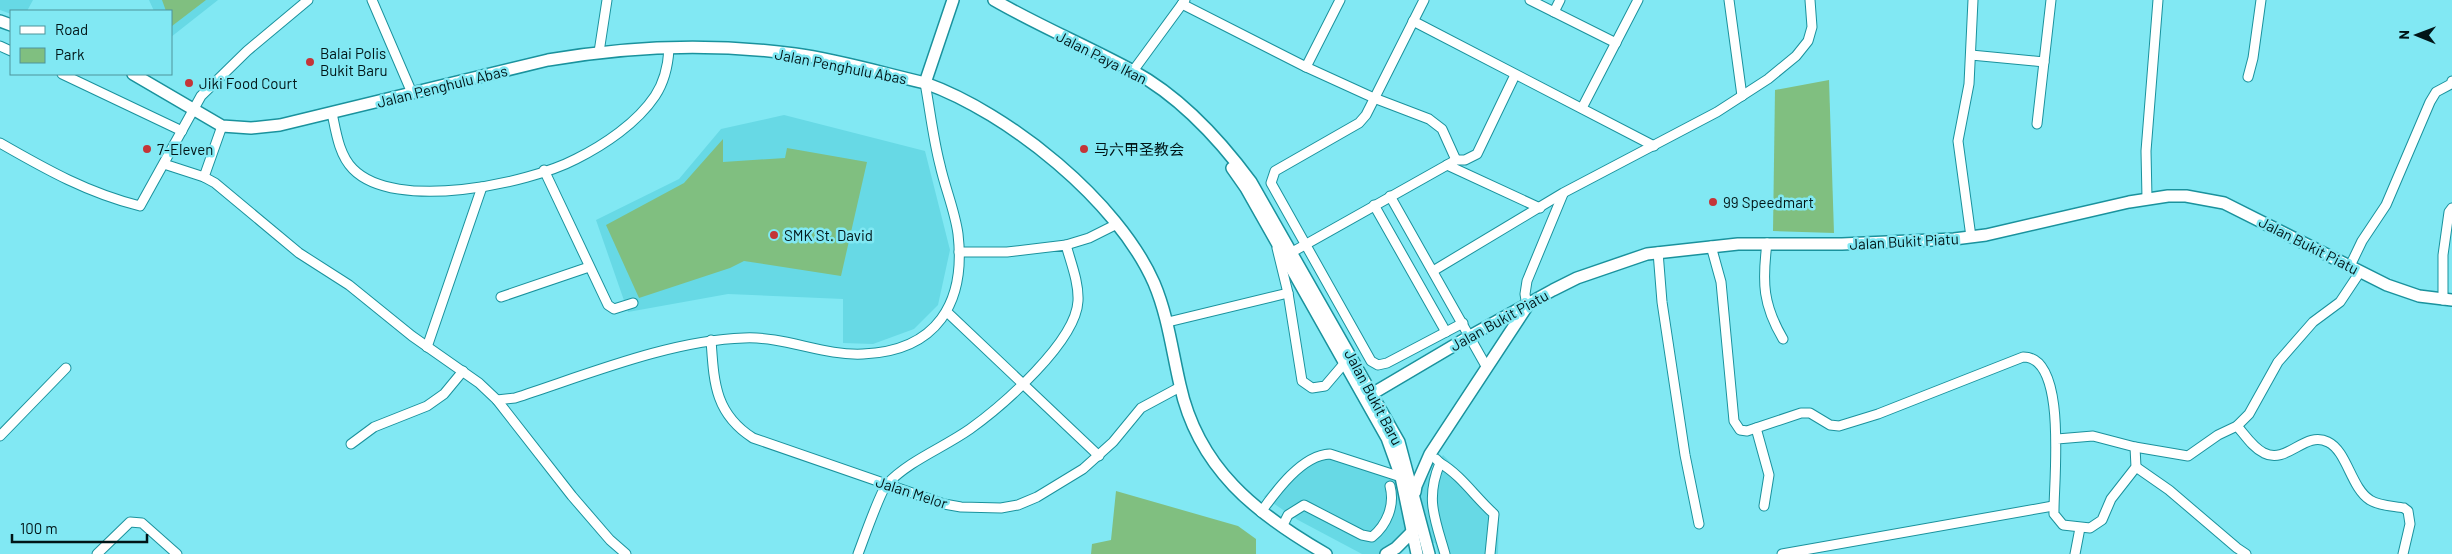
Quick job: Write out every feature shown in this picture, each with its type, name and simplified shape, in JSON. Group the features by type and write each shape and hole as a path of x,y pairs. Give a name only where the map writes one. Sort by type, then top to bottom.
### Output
{"main road":[{"path":"925,83 952,0"},
{"name":"Jalan Paya Ikan","path":"994,0 1133,71 1162,90 1235,159 1251,182 1288,254"},
{"name":"Jalan Penghulu Abas","path":"135,75 222,126 265,128 548,60 599,52 726,48 796,54 925,83 977,106 1022,136 1093,195 1128,238 1153,282 1168,322 1180,387 1195,431 1213,463 1235,489 1261,512 1326,554"},
{"name":"Jalan Paya Ikan","path":"1202,126 1246,188 1276,242 1288,254"},
{"name":"Jalan Bukit Piatu","path":"1369,395 1470,336 1577,278 1658,252 1711,246 1842,244 1971,237 2033,226 2147,198 2186,196 2224,203 2404,292 2448,300"},
{"name":"Jalan Bukit Baru","path":"1288,254 1369,395 1400,442 1429,554"},
{"path":"1415,497 1416,486 1430,454 1527,306"},
{"name":"Jalan Bukit Baru","path":"1369,395 1401,477 1417,554"},
{"path":"1386,554 1396,548 1412,532"}],"street":[{"path":"0,143 49,171 107,198 140,206 201,96 247,51 308,0"},
{"path":"372,0 412,93"},
{"path":"599,52 606,0"},
{"path":"1306,67 1339,0"},
{"path":"1424,0 1374,98 1359,123 1275,171 1273,186 1371,361 1378,365 1387,363 1462,323"},
{"path":"1530,0 1616,43"},
{"path":"1554,12 1560,0"},
{"path":"1582,108 1638,0"},
{"path":"1729,0 1742,96"},
{"path":"1433,271 1563,193 1654,146 1742,96 1780,70 1804,47 1811,35 1810,0"},
{"path":"1971,237 1958,140 1971,55 1973,0"},
{"path":"2037,124 2051,0"},
{"path":"2147,198 2146,152 2158,0"},
{"path":"2248,77 2253,58 2261,0"},
{"path":"1133,71 1184,2 1306,67 1374,98 1437,123 1456,160"},
{"path":"1413,21 1654,146"},
{"path":"332,113 344,154 353,169 379,185 406,190 451,191 482,187 575,160 599,146 639,115 655,97 663,82 669,49"},
{"path":"1971,55 2044,62"},
{"path":"64,75 182,131"},
{"path":"1288,254 1456,160 1465,160 1478,154 1515,75"},
{"path":"2057,439 2103,437 2134,448 2188,456 2218,435 2236,426 2249,414 2278,362 2295,341 2313,322 2340,302 2355,269 2358,246 2386,205 2430,102 2436,92 2451,84 2452,81"},
{"path":"497,400 515,398 681,346 711,340 769,338 828,352 878,353 894,350 920,338 934,327 947,312 955,296 959,252 958,232 940,165 925,83"},
{"path":"204,177 222,126"},
{"path":"164,164 204,177 215,183 299,253 349,285 427,347 479,382 497,400 572,496 610,540 626,554"},
{"path":"1447,165 1540,208"},
{"path":"544,170 608,305 614,309 632,303"},
{"path":"427,347 482,187"},
{"path":"1527,306 1524,294 1527,281 1563,193"},
{"path":"1390,196 1486,366"},
{"path":"1374,205 1446,332"},
{"path":"2448,300 2443,255 2449,212 2452,208"},
{"path":"959,252 1007,252 1066,245 1117,224"},
{"path":"1276,242 1288,293 1300,374 1306,386 1312,388 1325,386 1349,359"},
{"path":"1767,244 1764,290 1767,308 1783,339"},
{"path":"858,554 886,485 915,462 969,430 995,410 1052,353 1068,333 1076,315 1078,300 1066,245"},
{"path":"1711,246 1722,282 1735,425 1742,431 1801,413 1810,413 1830,425 1839,426 1878,414 2023,357 2029,357 2036,360 2046,376 2054,407 2057,439 2053,506 2054,514 2063,525 2080,528 2095,527 2102,520 2111,500 2136,467 2134,448"},
{"path":"1658,252 1664,318 1685,454 1699,524"},
{"path":"501,297 589,267"},
{"path":"1168,322 1288,293"},
{"path":"947,312 1099,456"},
{"name":"Jalan Melor","path":"711,340 714,378 719,399 729,419 740,430 752,438 886,485 944,504 961,507 1001,508 1018,505 1037,497 1083,469 1099,456 1141,408 1180,387"},
{"path":"0,436 66,368"},
{"path":"351,444 374,426 427,406 444,394 463,371"},
{"path":"2236,426 2256,447 2270,455 2285,454 2308,441 2324,440 2330,442 2341,456 2357,485 2370,500 2404,508 2408,511 2410,524 2402,554"},
{"path":"1756,428 1769,475 1764,506"},
{"path":"1261,512 1290,476 1322,454 1330,454 1401,477"},
{"path":"1430,454 1453,471 1473,496 1494,514 1490,554"},
{"path":"1440,463 1431,486 1431,499 1445,554"},
{"path":"2136,467 2169,490 2236,548 2246,554"},
{"path":"1282,527 1288,515 1304,505 1362,535 1372,537 1381,530 1392,504 1390,486"},
{"path":"1782,554 2053,506"},
{"path":"97,554 130,522 142,523 176,554"},
{"path":"2075,554 2080,528"}],"shaded area":[{"path":"0,0 33,0 28,10 10,10 10,14 0,10"},
{"path":"149,0 218,0 172,36 172,10 154,10"},
{"name":"SMK St. David","path":"784,115 925,151 950,250 938,305 914,329 873,344 843,343 843,299 728,294 628,312 596,220 679,179 721,129"},
{"path":"1327,448 1426,480 1443,455 1499,512 1498,554 1438,554 1435,543 1405,541 1388,554 1362,554 1298,520 1264,497 1285,473"}],"green space":[{"path":"162,0 206,0 172,26 172,10 166,10"},
{"path":"1829,80 1834,233 1773,231 1775,90"},
{"path":"723,139 723,162 785,158 787,148 867,162 841,276 744,261 730,268 639,298 606,225 684,183"},
{"path":"1116,491 1238,526 1256,539 1256,554 1091,554 1092,544 1111,540"}],"place":[{"name":"Balai Polis Bukit Baru","path":"310,62"},
{"name":"Jiki Food Court","path":"189,83"},
{"name":"7-Eleven","path":"147,149"},
{"name":"马六甲圣教会","path":"1084,149"},
{"name":"99 Speedmart","path":"1713,202"},
{"name":"SMK St. David","path":"774,235"}]}
